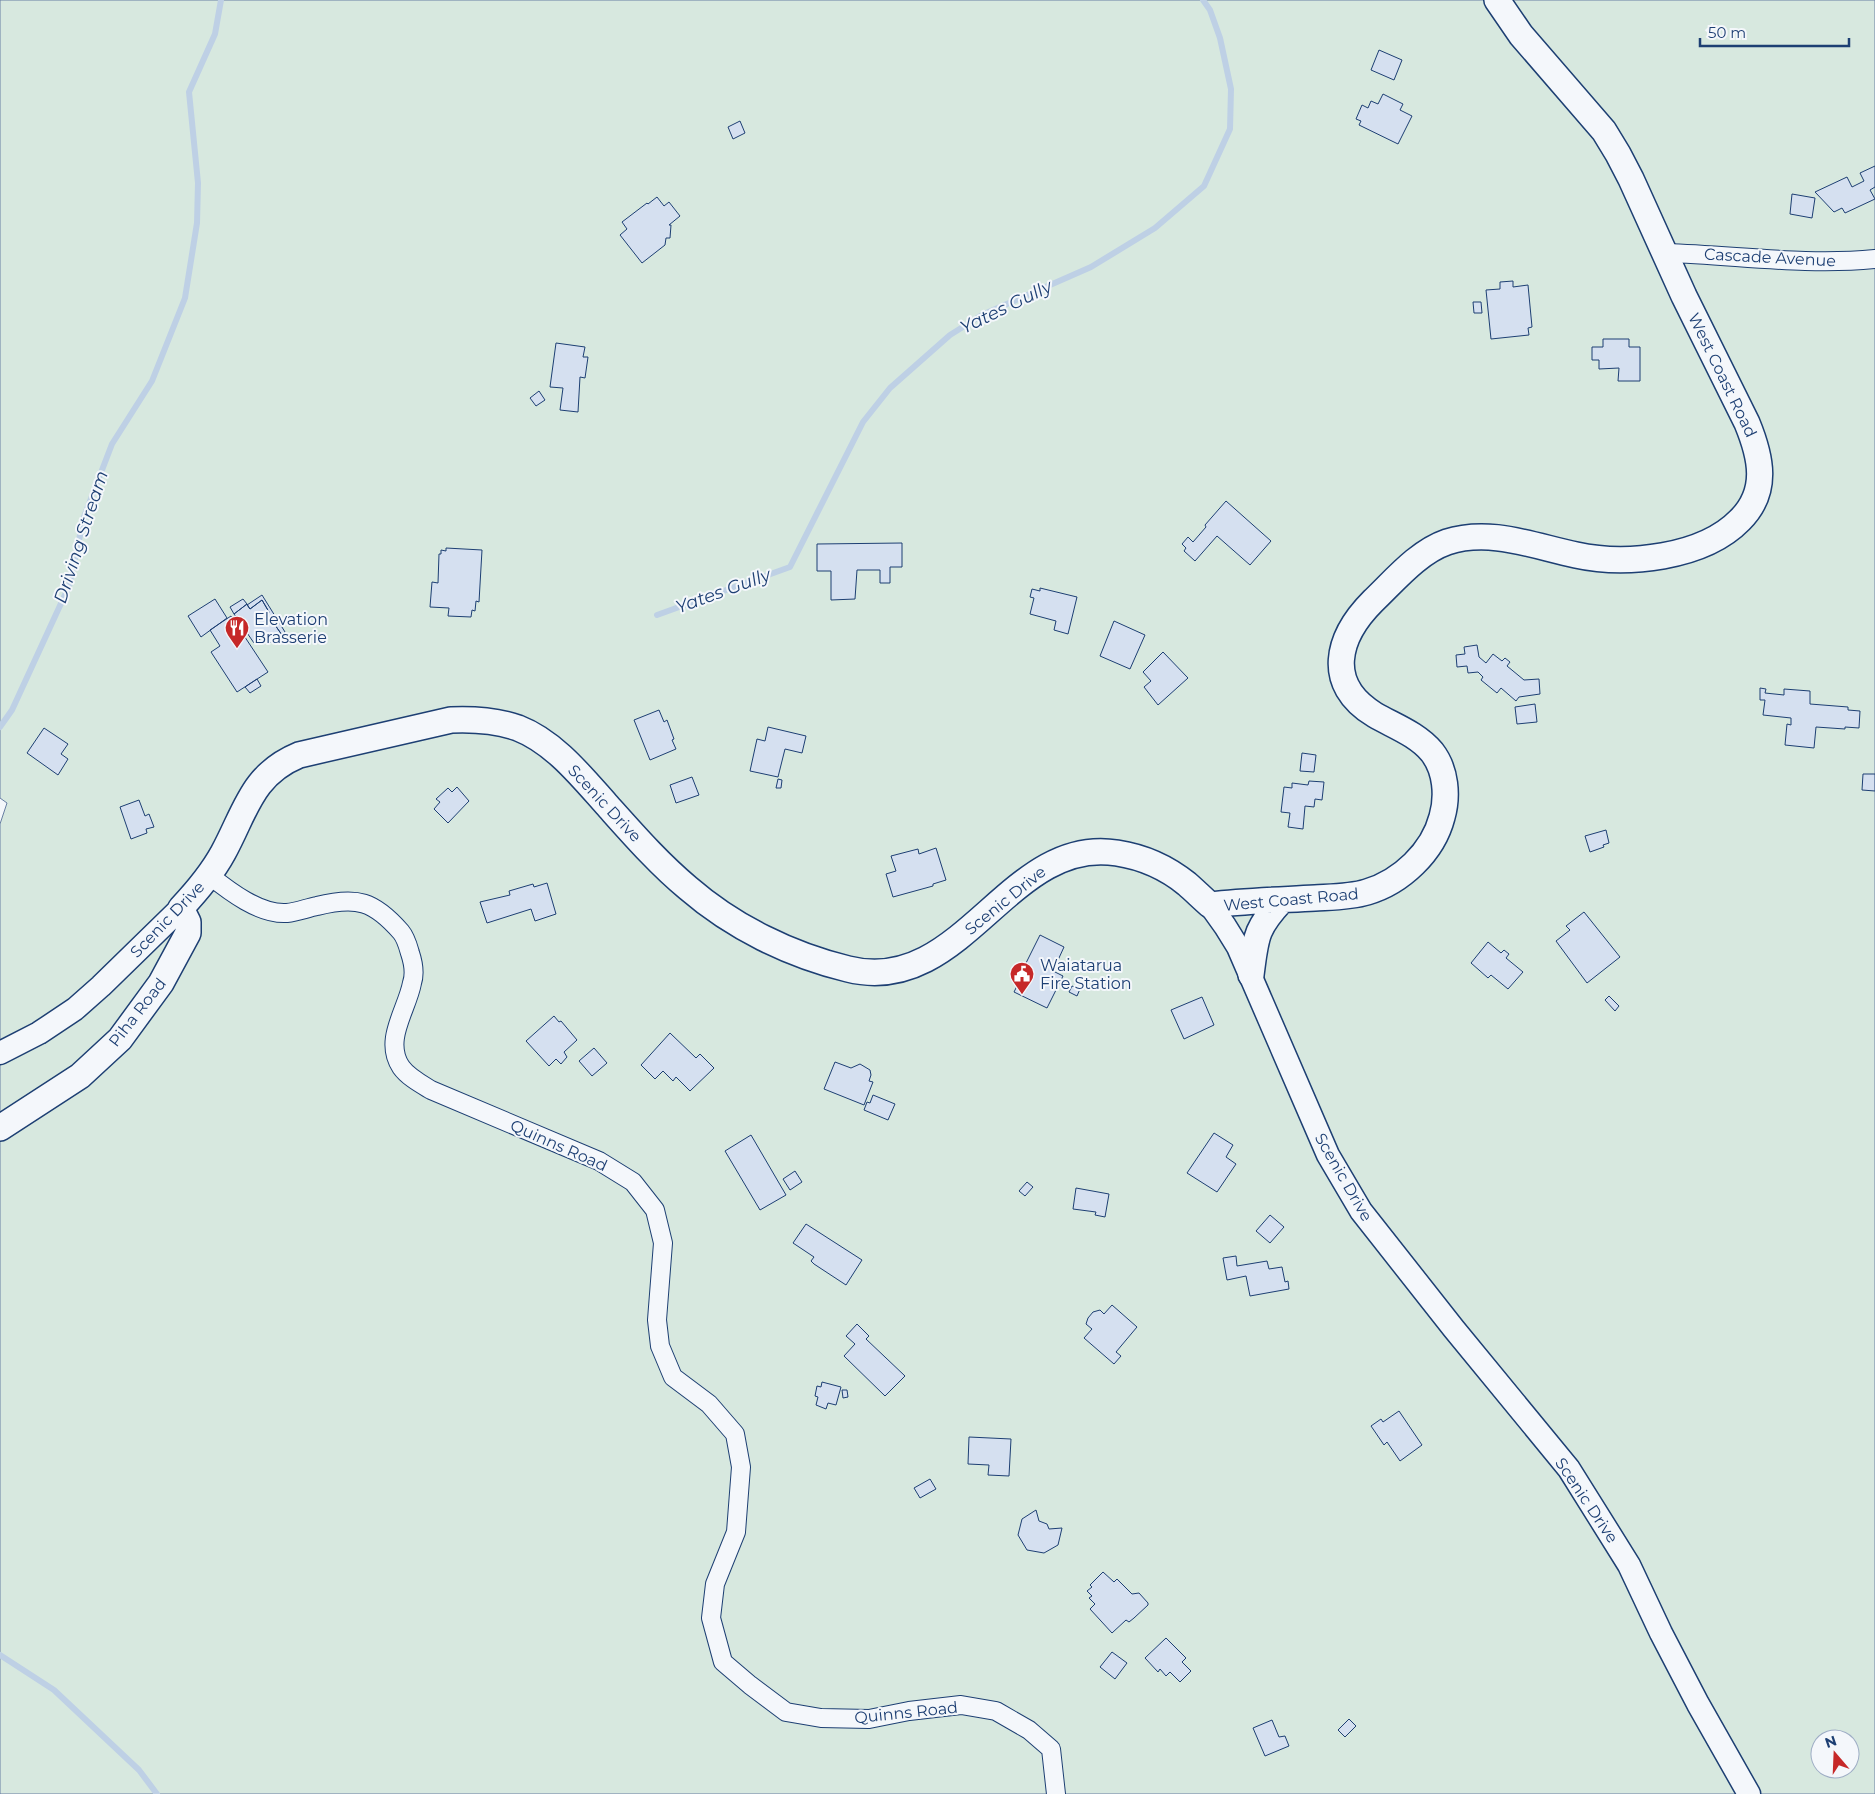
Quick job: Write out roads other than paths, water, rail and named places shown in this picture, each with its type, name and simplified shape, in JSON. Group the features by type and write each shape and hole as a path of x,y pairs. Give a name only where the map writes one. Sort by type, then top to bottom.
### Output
{"main road":[{"name":"West Coast Road","path":"1210,906 1341,896 1367,892 1400,875 1416,862 1438,834 1443,814 1444,780 1433,754 1411,735 1374,714 1359,703 1350,693 1340,663 1347,637 1369,605 1428,551 1445,543 1478,536 1513,540 1579,556 1640,558 1662,556 1680,553 1715,539 1732,528 1754,504 1760,474 1756,444 1729,385 1684,296 1631,179 1604,131 1521,35 1497,0"},
{"name":"Scenic Drive","path":"181,908 210,875 251,796 272,770 285,760 426,725 451,720 476,719 496,722 519,729 539,739 581,776 647,848 687,888 714,909 772,942 830,965 854,971 875,972 892,971 912,965 948,947 1013,891 1051,863 1069,856 1088,852 1107,851 1149,860 1186,884 1210,906"},
{"path":"1251,975 1256,940 1260,927 1266,917 1282,900"},
{"name":"Piha Road","path":"0,1128 80,1076 120,1039 161,983 188,933 187,917 181,908"}],"street":[{"name":"Cascade Avenue","path":"1666,253 1713,254 1805,262 1875,259"},
{"name":"Quinns Road","path":"210,875 229,891 271,911 286,913 347,901 367,904 376,909 402,934 408,944 412,960 413,983 396,1031 396,1058 402,1068 413,1079 431,1090 599,1161 633,1182 655,1210 664,1243 657,1320 660,1346 674,1377 710,1404 735,1434 741,1467 736,1532 715,1584 711,1618 723,1662 786,1712 821,1718 869,1719 909,1711 961,1705 996,1711 1029,1730 1051,1749 1056,1794"},
{"name":"Scenic Drive","path":"1210,906 1238,947 1328,1154 1361,1211 1454,1329 1569,1469 1630,1565 1665,1640 1749,1794"},
{"name":"Scenic Drive","path":"0,1053 40,1033 75,1009 181,908"}],"waterway":[{"name":"Driving Stream","path":"0,727 12,710 69,586 84,517 112,444 152,381 185,298 197,223 198,183 189,92 215,34 221,0"},
{"name":"Yates Gully","path":"657,615 790,567 863,422 890,388 950,335 982,315 1091,267 1155,228 1204,186 1230,129 1231,89 1220,38 1210,10 1203,0"},
{"path":"0,1655 54,1690 139,1770 157,1794"}],"place":[{"name":"Elevation Brasserie","path":"237,649"},
{"name":"Waiatarua Fire Station","path":"1022,995"}]}
